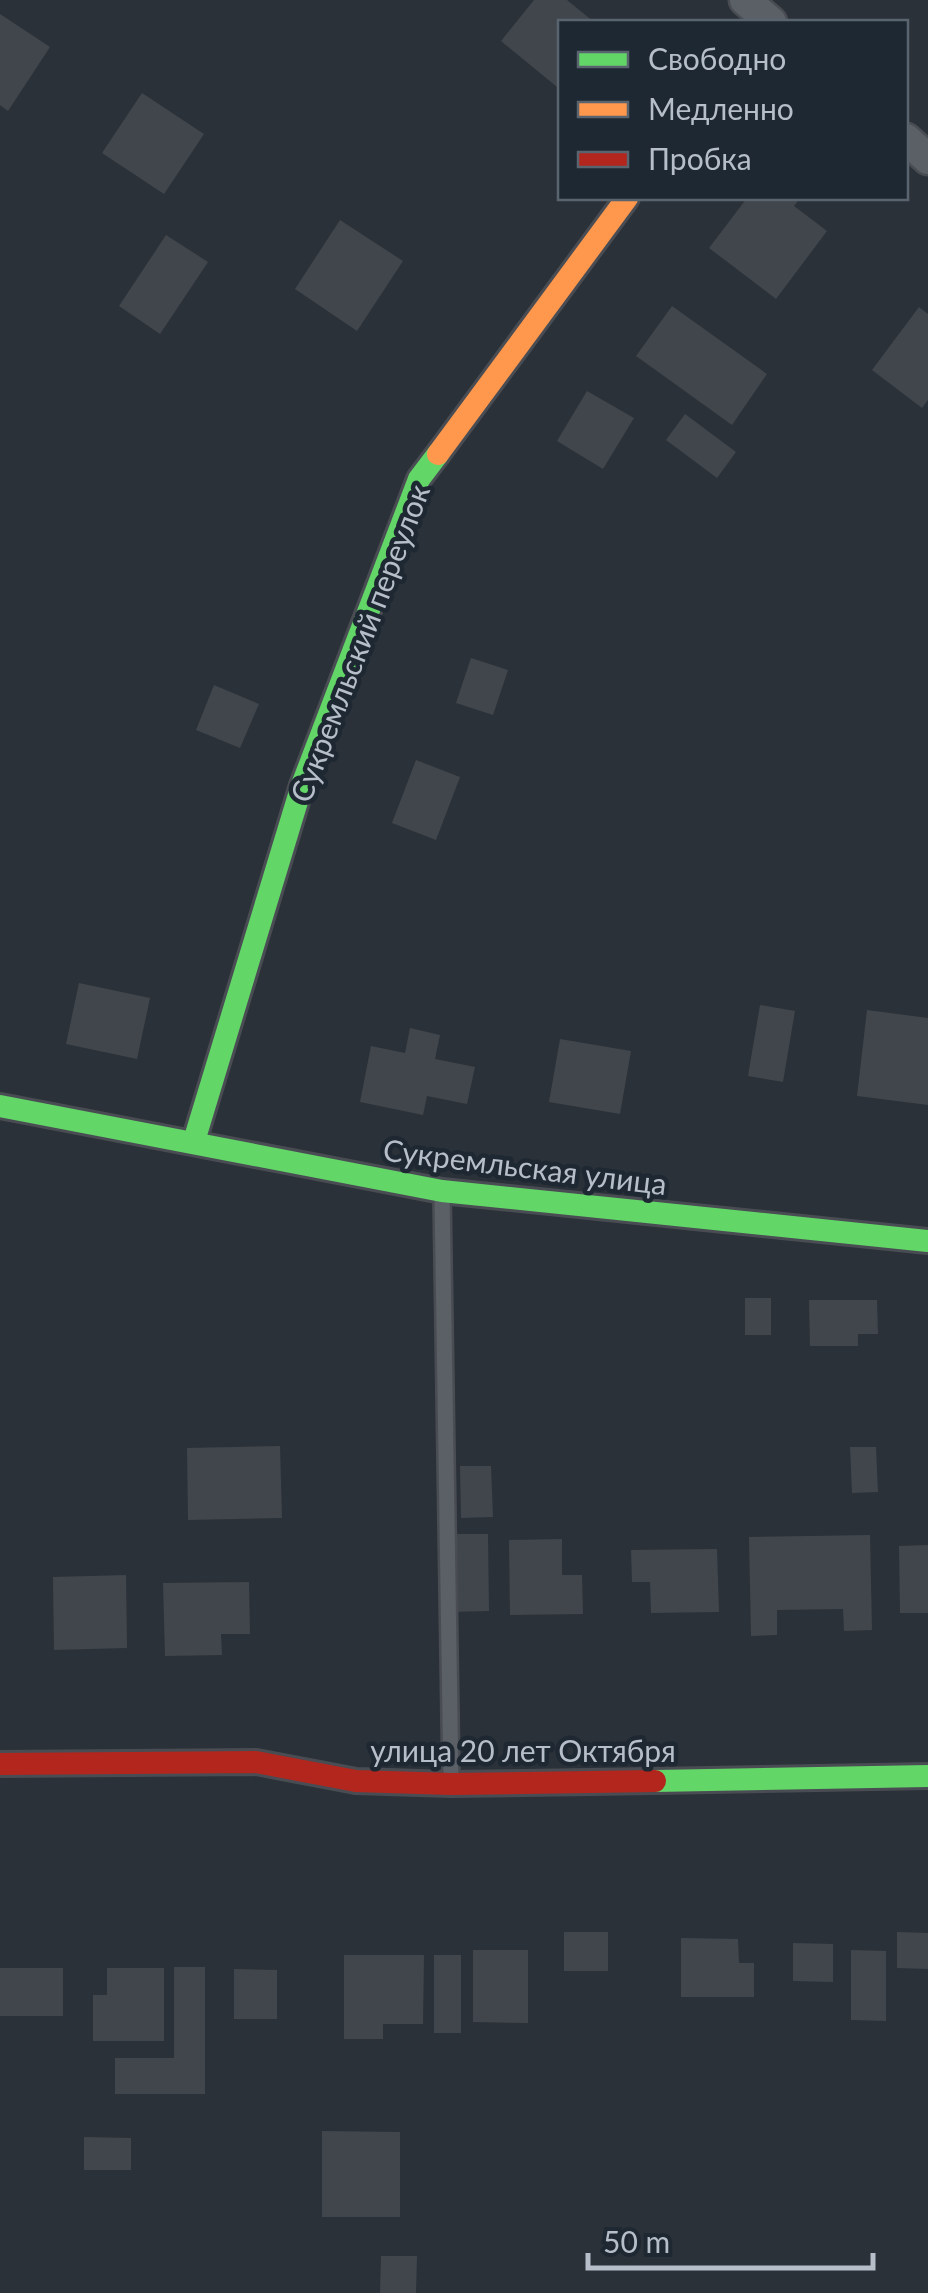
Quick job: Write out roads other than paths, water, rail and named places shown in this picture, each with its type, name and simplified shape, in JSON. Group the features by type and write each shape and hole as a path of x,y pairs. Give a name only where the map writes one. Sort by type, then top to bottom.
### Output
{"street":[{"path":"908,141 928,158"},
{"name":"Сукремльский переулок","path":"194,1141 302,784 419,479 626,200"},
{"name":"Сукремльская улица","path":"0,1106 442,1191 928,1242"},
{"name":"улица 20 лет Октября","path":"0,1764 256,1762 356,1781 450,1784 928,1776"}],"lane":[{"path":"442,1191 450,1784"}]}
